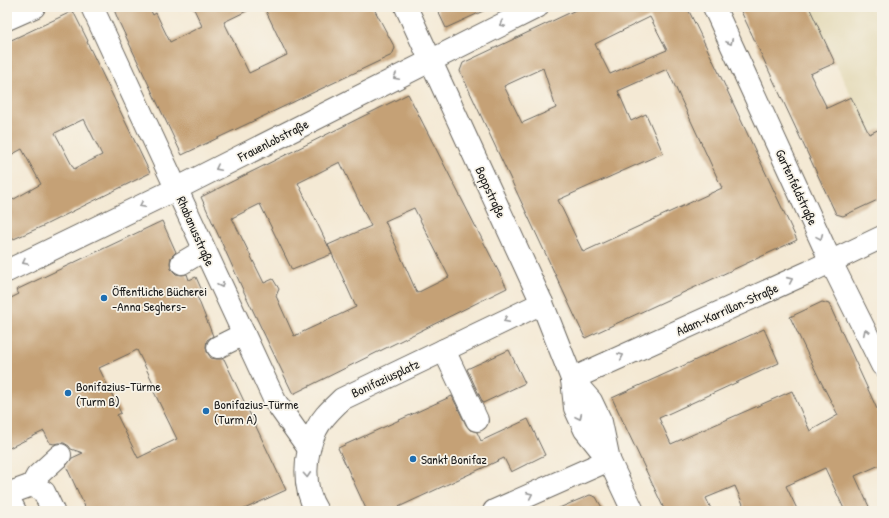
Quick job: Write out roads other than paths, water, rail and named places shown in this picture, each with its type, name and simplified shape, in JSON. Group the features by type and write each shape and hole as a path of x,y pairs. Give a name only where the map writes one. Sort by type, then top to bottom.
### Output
{"street":[{"path":"7,19 34,7"},
{"name":"Rhabanusstraße","path":"92,7 178,188 204,250 275,401 309,450"},
{"name":"Boppstraße","path":"406,7 542,303 572,379 591,401 601,422 609,460 633,511"},
{"name":"Frauenlobstraße","path":"7,271 178,188 537,7"},
{"name":"Gartenfeldstraße","path":"714,7 831,262 882,366"},
{"name":"Adam-Karrillon-Straße","path":"572,379 831,262 882,237"},
{"path":"182,263 204,250"},
{"name":"Bonifaziusplatz","path":"312,509 306,467 309,450 316,429 328,413 342,399 542,303"},
{"path":"218,347 244,334"},
{"path":"444,350 477,420"},
{"path":"15,511 7,495 32,485 37,476 60,455"},
{"path":"494,511 609,460"},
{"path":"32,485 44,492 53,511"}],"place":[{"name":"Öffentliche Bücherei -Anna Seghers-","path":"104,298"},
{"name":"Bonifazius-Türme (Turm B)","path":"68,393"},
{"name":"Bonifazius-Türme (Turm A)","path":"206,411"},
{"name":"Sankt Bonifaz","path":"413,459"}]}
